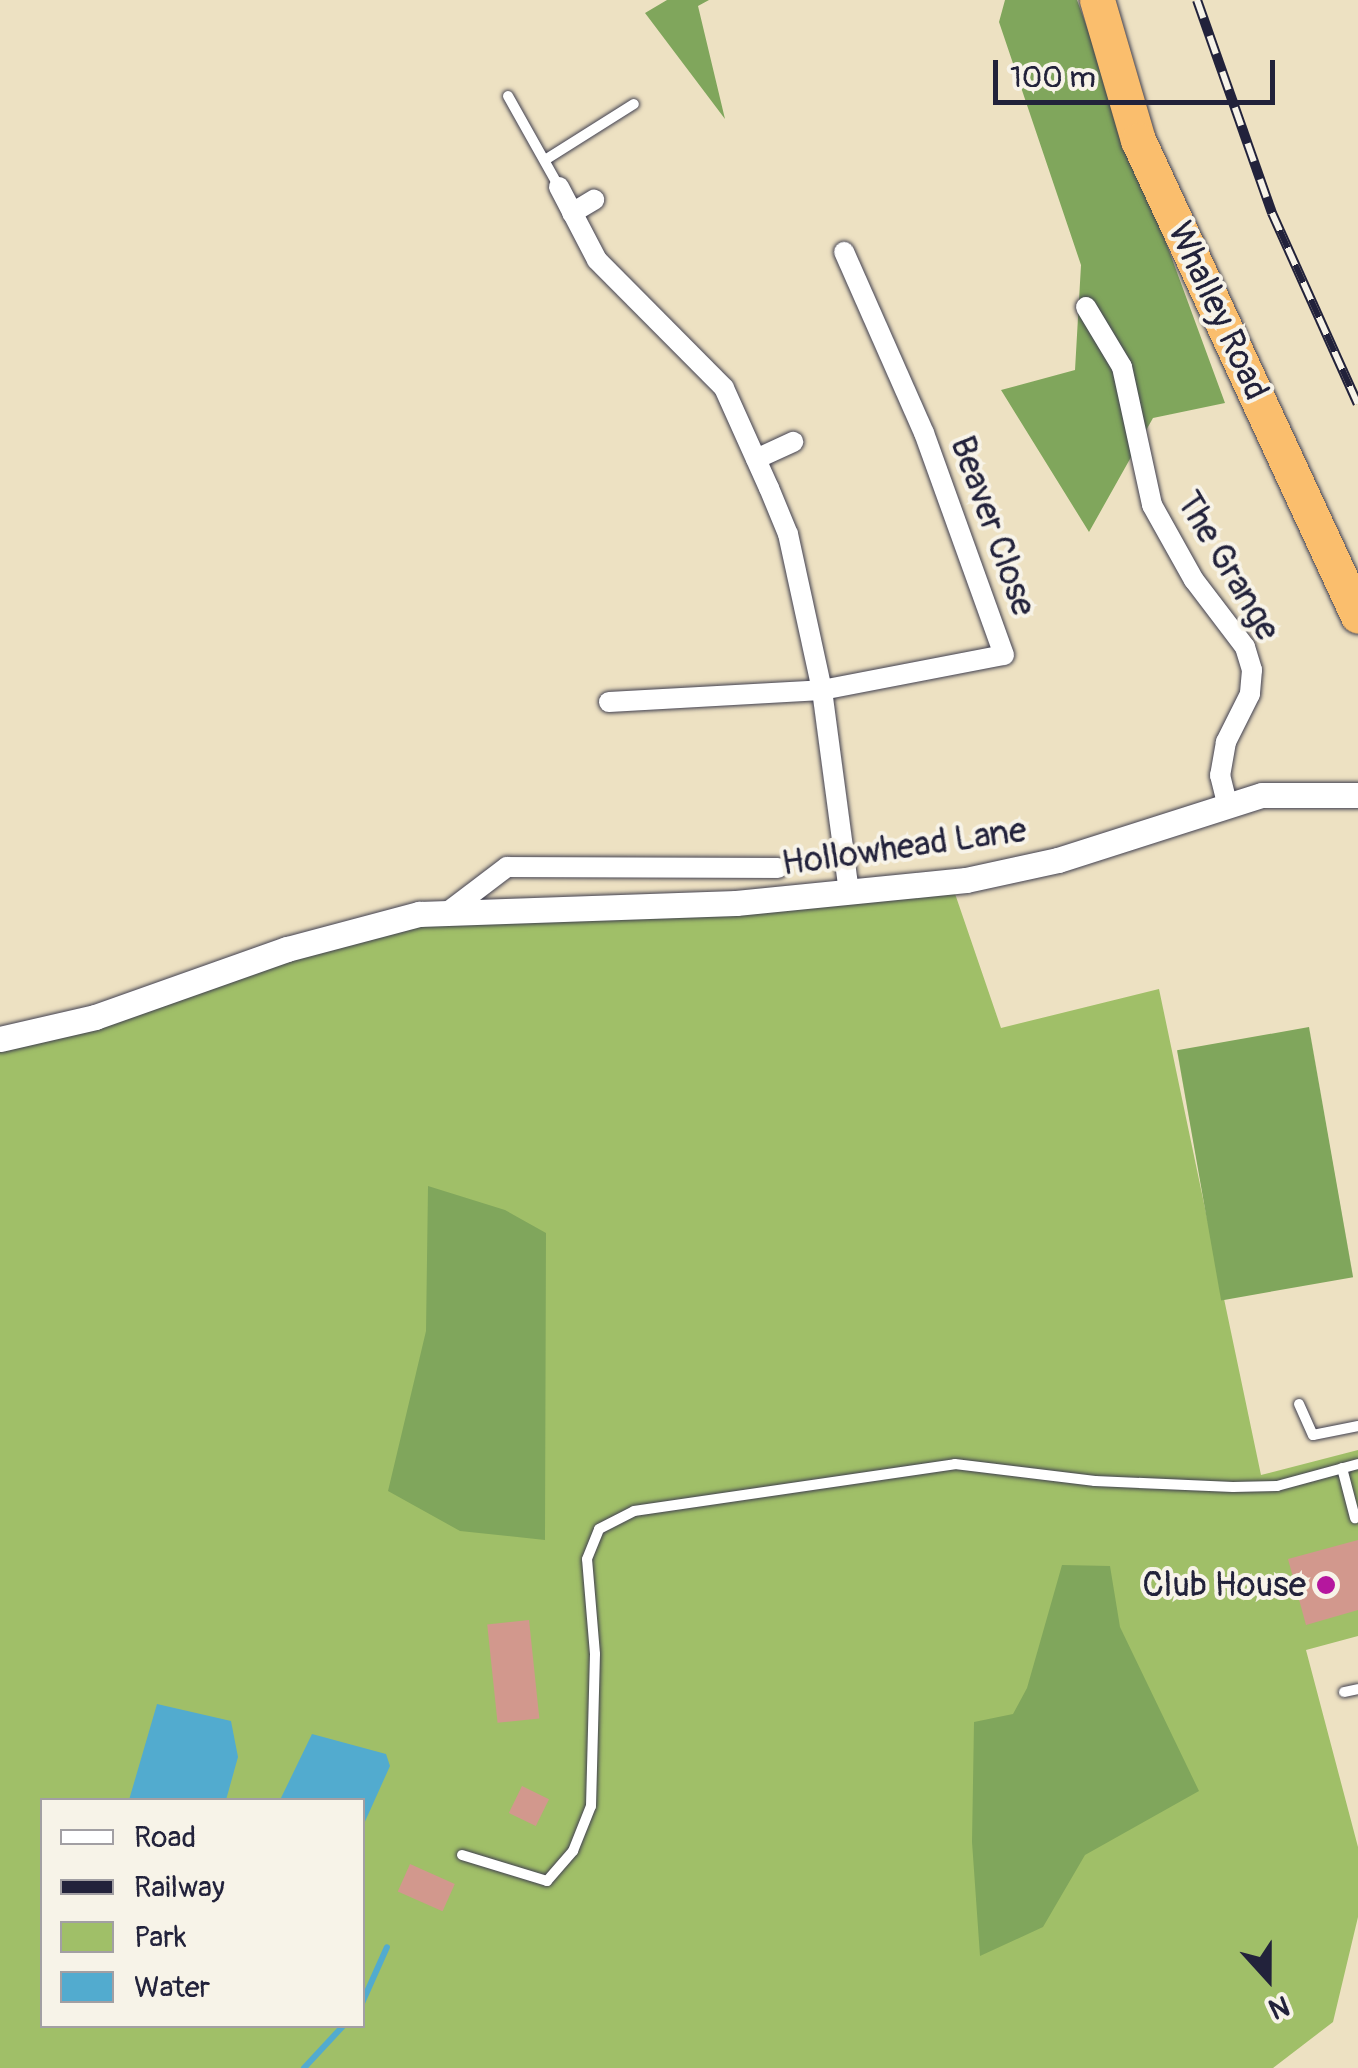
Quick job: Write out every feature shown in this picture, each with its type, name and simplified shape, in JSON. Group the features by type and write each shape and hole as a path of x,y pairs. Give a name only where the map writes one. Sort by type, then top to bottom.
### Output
{"highway":[{"name":"Whalley Road","path":"1097,0 1138,140 1358,616"}],"street":[{"path":"559,187 597,260 724,388 788,534 822,690 849,892"},
{"path":"572,213 594,200"},
{"name":"Beaver Close","path":"822,690 1004,654 924,433 844,252"},
{"name":"The Grange","path":"1086,307 1122,367 1152,505 1248,659 1250,694 1226,742 1220,774 1227,804"},
{"path":"756,459 793,442"},
{"path":"609,702 822,690"},
{"name":"Hollowhead Lane","path":"0,1039 95,1017 336,934 449,911 736,903 966,880 1058,860 1227,804 1277,794 1358,795"},
{"name":"Hollowhead Lane","path":"449,911 507,868 778,868"}],"lane":[{"path":"508,96 559,187"},
{"path":"544,160 634,104"},
{"path":"1299,1404 1313,1435 1358,1426"},
{"path":"462,1856 548,1880 573,1851 592,1806 595,1654 587,1559 599,1529 634,1511 955,1464 1096,1481 1233,1488 1277,1486 1358,1464"},
{"path":"1342,1468 1355,1518"},
{"path":"1344,1692 1358,1689"}],"green space":[{"path":"667,0 709,0 698,6 725,119 645,13"},
{"path":"1005,0 1077,0 1225,403 1153,418 1089,532 1001,390 1075,370 1081,265 999,22"},
{"path":"951,882 1001,1028 1159,989 1261,1475 1358,1450 1358,1636 1306,1650 1358,1847 1358,1917 1333,2022 1273,2068 0,2068 0,1039 368,925"},
{"path":"1309,1027 1353,1277 1221,1300 1177,1050"},
{"path":"428,1186 505,1210 546,1233 545,1540 460,1531 388,1491 426,1331"},
{"path":"1062,1565 1110,1566 1120,1627 1199,1791 1085,1855 1043,1927 980,1956 972,1842 974,1722 1013,1714 1027,1688"}],"water":[{"path":"157,1704 231,1721 238,1757 227,1798 130,1798"},
{"path":"312,1734 386,1754 390,1766 365,1822 365,1798 281,1798"}],"building":[{"name":"Club House","path":"1358,1540 1358,1610 1306,1625 1288,1559"},
{"path":"529,1620 539,1718 498,1723 487,1624"},
{"path":"522,1786 549,1799 536,1826 509,1813"},
{"path":"410,1864 455,1884 443,1911 398,1891"}],"waterway":[{"path":"365,1996 387,1947"},
{"path":"304,2068 341,2028"}],"railway":[{"path":"1197,0 1272,213 1358,404"}],"place":[{"name":"Club House","path":"1326,1585"}]}
